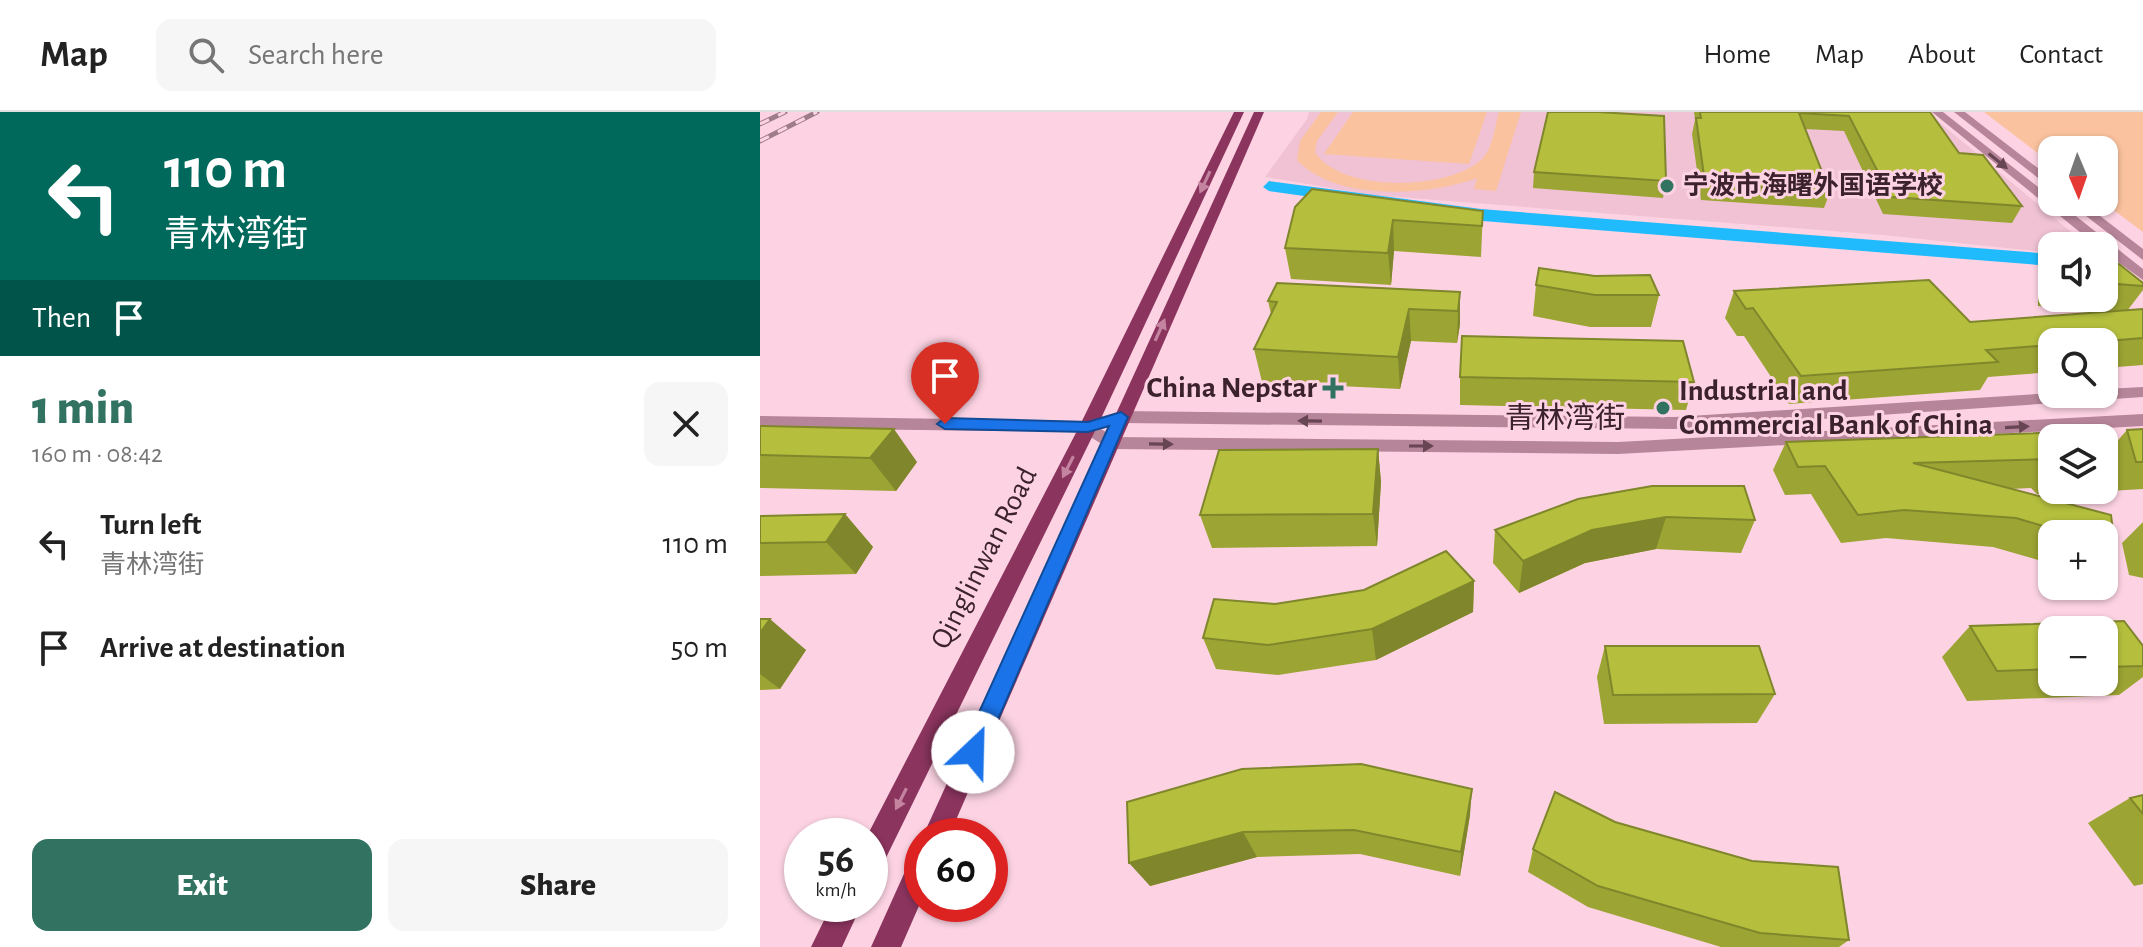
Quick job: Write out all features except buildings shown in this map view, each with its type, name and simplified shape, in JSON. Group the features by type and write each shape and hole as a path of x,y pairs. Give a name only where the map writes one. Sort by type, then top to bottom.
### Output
{"main road":[{"name":"Qinglinwan Road","path":"888,824 1088,427 1239,112"},
{"path":"943,818 1259,112"},
{"path":"886,947 904,906"},
{"path":"826,947 839,922"}],"street":[{"path":"1937,112 2143,276"},
{"path":"1959,112 2038,174"},
{"path":"2092,216 2139,253"},
{"name":"青林湾街","path":"760,422 1088,427 1121,417 1674,423 2143,392"},
{"name":"青林湾街","path":"1110,443 1618,448 2143,420"},
{"path":"1088,427 1110,443"}],"shaded area":[{"name":"宁波市海曙外国语学校","path":"1309,112 1927,112 2038,204 2038,216 2052,216 2071,232 2038,232 2038,252 1883,235 1372,195 1265,177"},
{"path":"1321,112 1338,112 1317,141 1315,152 1328,165 1347,175 1396,183 1421,182 1466,170 1486,154 1499,112 1521,112 1496,191 1474,189 1477,178 1434,189 1383,192 1335,183 1314,174 1297,160 1300,141"},
{"path":"1353,112 1487,112 1469,164 1324,154"},
{"path":"1984,112 2143,112 2143,232 2118,213 2118,136 2038,136 2038,153"}],"water":[{"path":"1269,181 1481,209 2038,253 2038,265 1483,221 1269,191 1263,187"}],"railway":[{"path":"760,124 785,112"},
{"path":"760,141 817,112"}],"place":[{"name":"宁波市海曙外国语学校","path":"1667,186"},
{"name":"China Nepstar","path":"1333,388"},
{"name":"Industrial and Commercial Bank of China","path":"1663,408"}],"route":[{"path":"945,424 1088,427 1121,417 973,752"}]}
